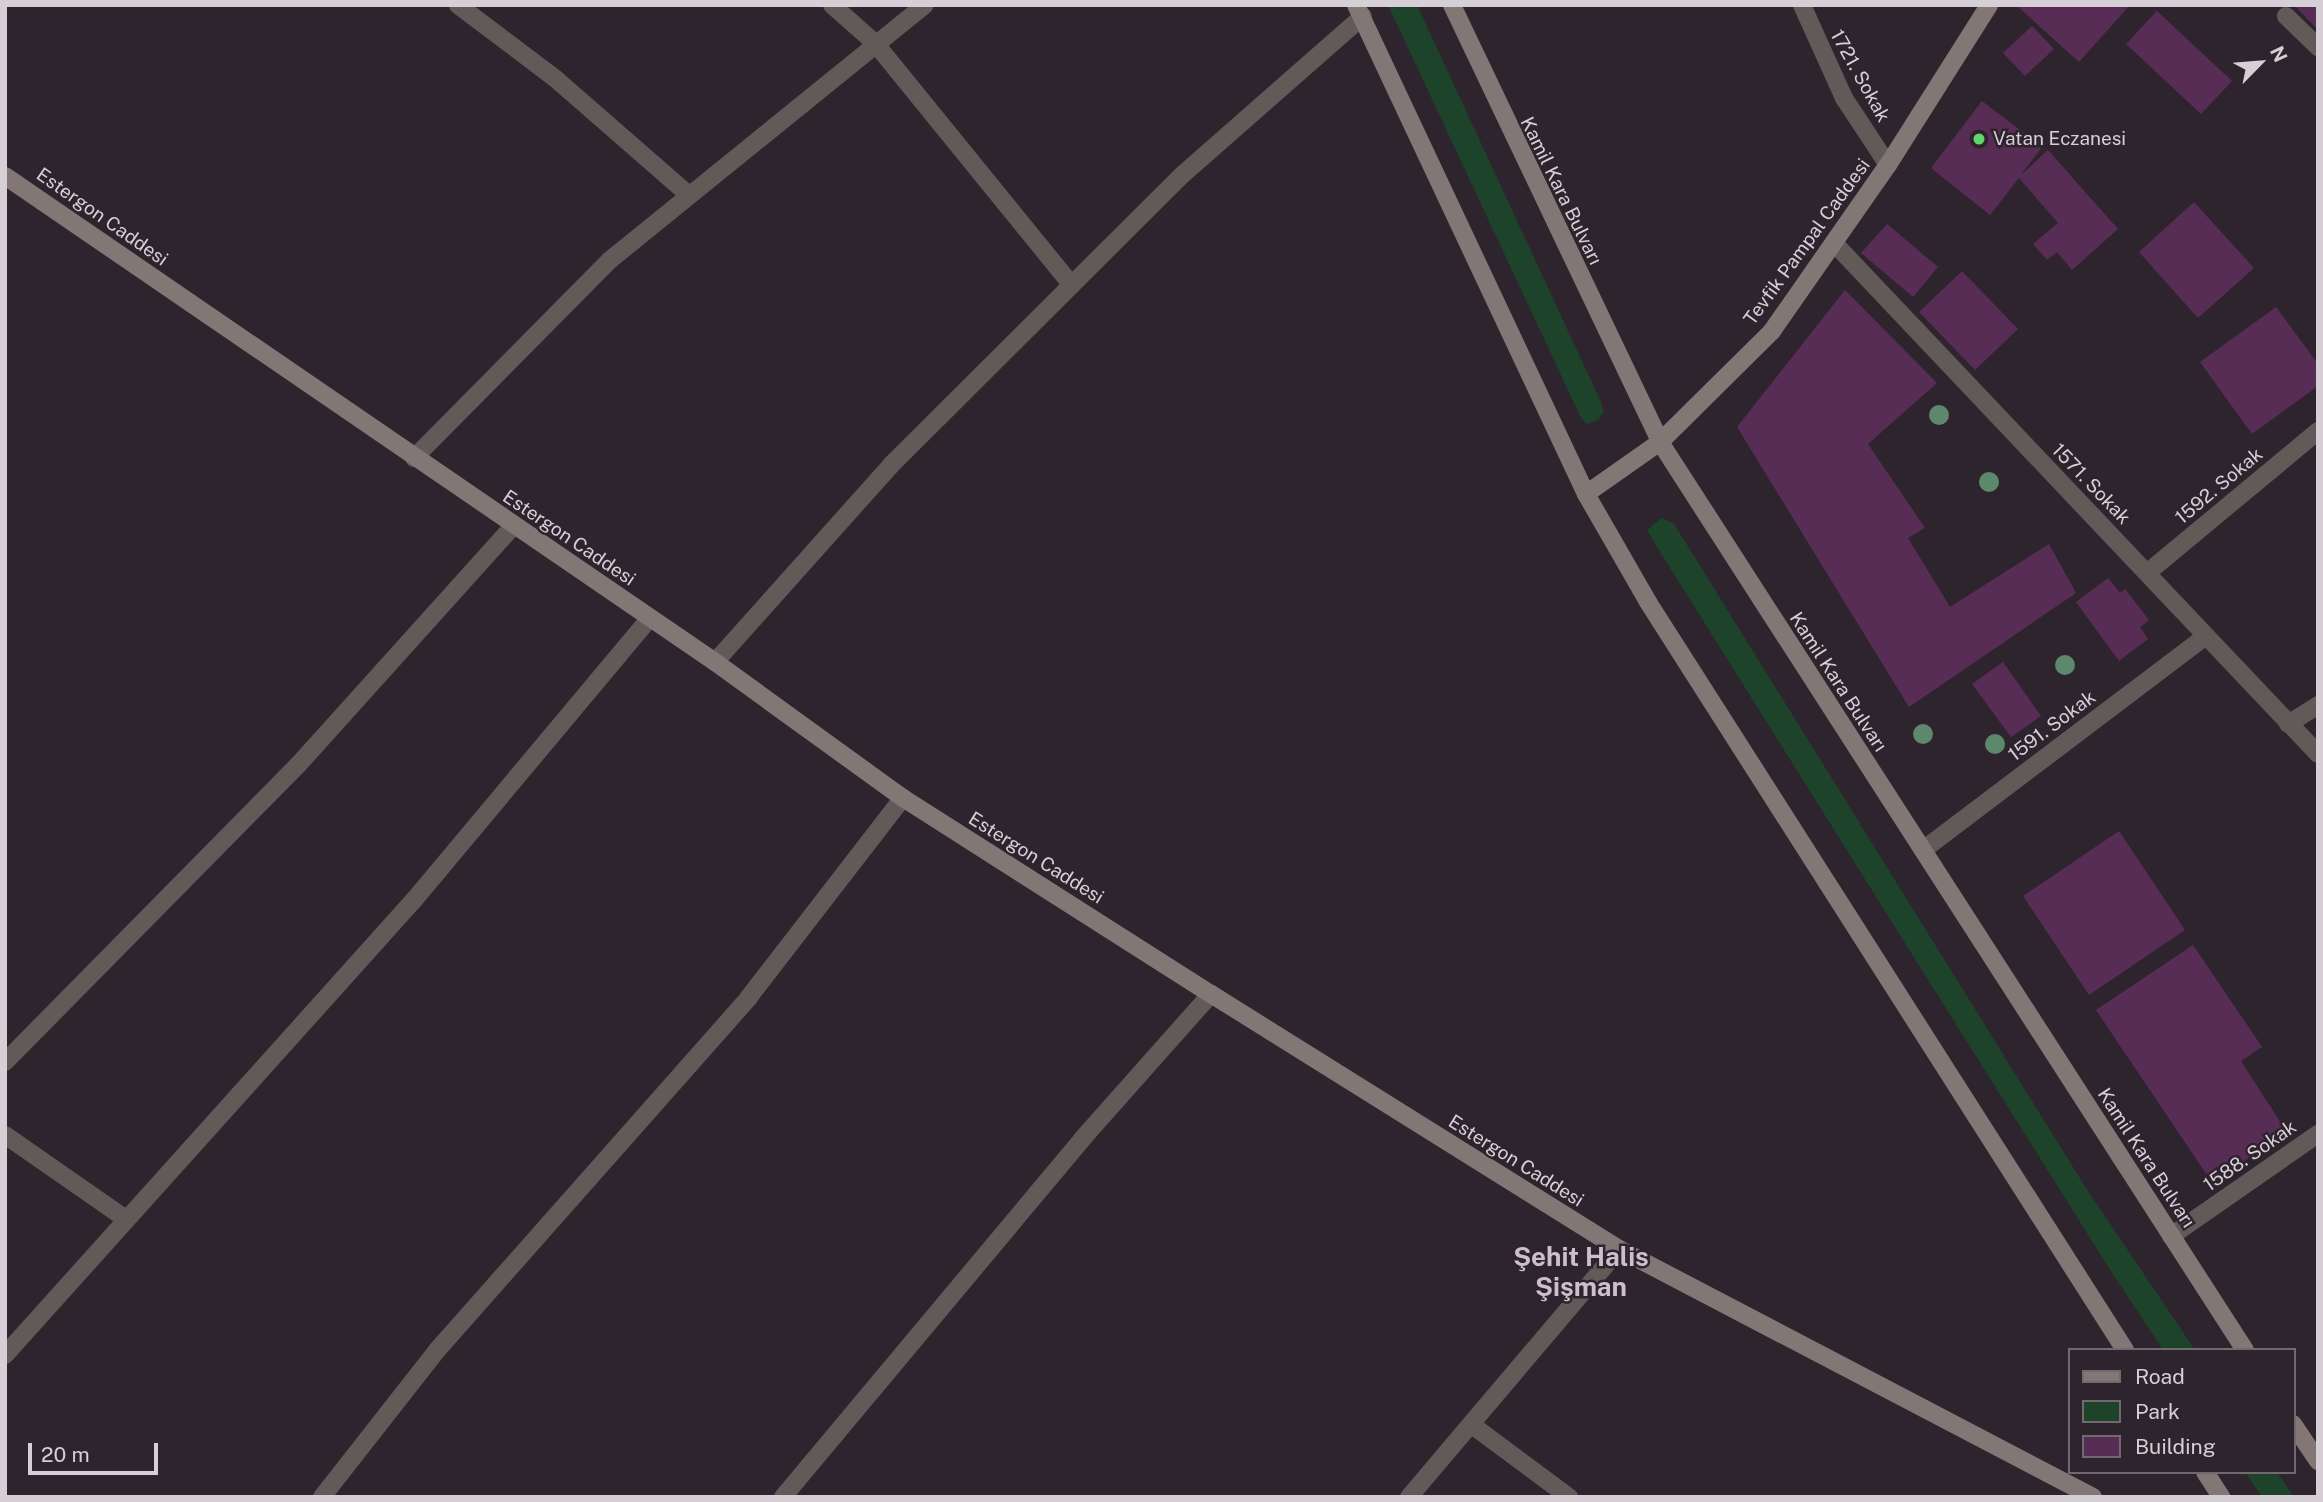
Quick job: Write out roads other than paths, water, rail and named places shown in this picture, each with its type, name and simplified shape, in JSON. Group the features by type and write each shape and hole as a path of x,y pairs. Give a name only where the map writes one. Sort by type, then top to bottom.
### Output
{"main road":[{"name":"Kamil Kara Bulvarı","path":"1452,5 1660,442 2244,1348"},
{"name":"Tevfik Pampal Caddesi","path":"1586,494 1660,442 1772,331 1888,165 1989,5"},
{"path":"1360,10 1509,340 1586,494 1677,648 2124,1348"},
{"name":"Estergon Caddesi","path":"5,176 512,527 715,662 903,798 1211,994 1619,1249 2093,1497"},
{"path":"2295,1427 2318,1461"},
{"path":"2206,1474 2221,1497"}],"street":[{"path":"458,5 557,80 689,195"},
{"path":"832,5 875,43 1072,285"},
{"path":"414,458 610,260 925,5"},
{"name":"1721. Sokak","path":"1802,5 1844,98 1888,165"},
{"path":"715,662 891,465 1181,176 1360,10"},
{"path":"2286,16 2318,47"},
{"name":"1571. Sokak","path":"1834,243 2318,754"},
{"name":"1592. Sokak","path":"2147,573 2318,431"},
{"path":"5,1062 298,765 512,527"},
{"path":"5,1355 414,900 650,618"},
{"name":"1591. Sokak","path":"1923,850 2206,636"},
{"path":"2288,724 2318,705"},
{"path":"322,1497 439,1348 749,997 903,798"},
{"path":"783,1497 1074,1148 1211,994"},
{"name":"1588. Sokak","path":"2171,1236 2318,1134"},
{"path":"5,1135 125,1219"},
{"path":"1409,1497 1619,1249"},
{"path":"1472,1425 1569,1497"}],"place":[{"name":"Vatan Eczanesi","path":"1979,139"}],"district":[{"name":"Şehit Halis Şişman","path":"1581,1272"}]}
